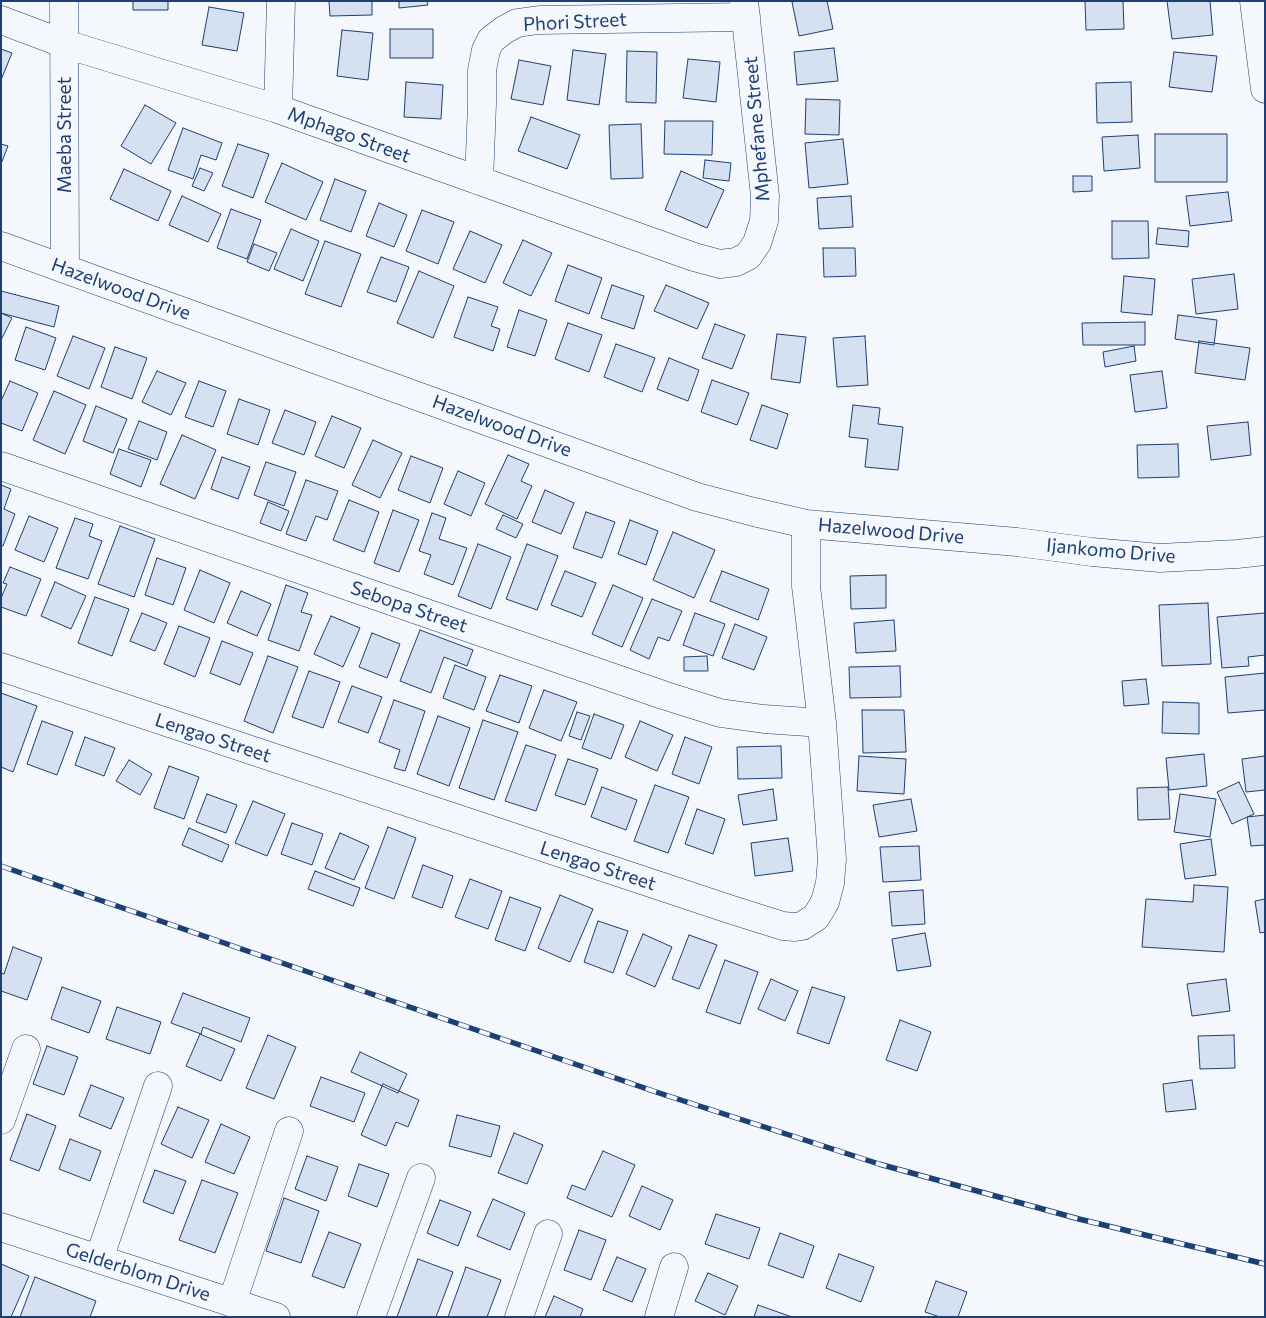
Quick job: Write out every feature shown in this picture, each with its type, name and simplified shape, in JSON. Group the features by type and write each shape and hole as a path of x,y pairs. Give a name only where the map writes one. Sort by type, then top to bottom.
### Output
{"street":[{"name":"Maeba Street","path":"64,1 65,269"},
{"path":"278,109 281,1"},
{"path":"1254,1 1265,89"},
{"name":"Phori Street","path":"479,181 482,70 486,50 491,40 504,30 517,23 540,20 745,9"},
{"name":"Mphefane Street","path":"694,257 720,264 736,262 748,256 757,243 764,221 765,196 745,9"},
{"name":"Mphago Street","path":"1,20 65,44 278,109 694,257"},
{"name":"Hazelwood Drive","path":"1,246 697,496 806,524 1017,542"},
{"name":"Sebopa Street","path":"1,466 720,713 764,719 822,723"},
{"name":"Lengao Street","path":"1,667 732,910 795,928 816,917 825,902 830,883 832,859 822,723 806,586 806,524"},
{"name":"Ijankomo Drive","path":"1017,542 1092,552 1160,558 1265,551"},
{"path":"1,1120 26,1050"},
{"path":"99,1259 158,1086"},
{"path":"232,1303 289,1131"},
{"path":"371,1317 421,1178"},
{"name":"Gelderblom Drive","path":"1,1227 276,1317"},
{"path":"519,1317 548,1234"},
{"path":"659,1317 674,1266"}],"building":[{"path":"133,1 168,1 168,10 133,10"},
{"path":"329,1 372,1 372,15 330,16"},
{"path":"399,1 427,1 428,5 399,8"},
{"path":"827,1 833,29 799,36 792,2"},
{"path":"1085,1 1123,1 1124,29 1086,30"},
{"path":"1167,1 1210,1 1213,35 1172,39"},
{"path":"209,7 244,13 237,51 202,45"},
{"path":"390,29 433,29 433,58 390,58"},
{"path":"342,30 373,33 368,80 337,76"},
{"path":"834,48 838,81 797,85 794,52"},
{"path":"1,49 12,53 1,80"},
{"path":"573,50 606,54 599,105 567,100"},
{"path":"627,51 657,52 656,103 626,102"},
{"path":"1174,52 1217,56 1212,92 1169,87"},
{"path":"688,59 720,62 716,102 683,98"},
{"path":"519,60 551,66 543,105 511,99"},
{"path":"406,82 443,85 441,119 404,117"},
{"path":"1131,82 1132,122 1097,123 1096,83"},
{"path":"806,99 840,100 839,135 805,134"},
{"path":"145,105 176,123 151,164 121,146"},
{"path":"531,117 580,135 567,169 518,151"},
{"path":"665,121 713,121 712,155 664,154"},
{"path":"641,124 643,178 611,179 609,125"},
{"path":"183,128 222,143 216,160 201,155 193,179 168,170"},
{"path":"1155,134 1227,134 1227,182 1155,182"},
{"path":"1138,135 1140,168 1104,171 1102,137"},
{"path":"843,139 848,184 809,188 805,143"},
{"path":"1,144 8,146 1,164"},
{"path":"238,144 269,154 253,198 222,186"},
{"path":"705,160 731,163 729,181 703,178"},
{"path":"282,163 323,182 306,220 265,202"},
{"path":"200,168 213,173 204,191 192,186"},
{"path":"124,169 171,191 158,221 110,199"},
{"path":"681,171 724,190 707,228 665,210"},
{"path":"1073,176 1092,176 1092,191 1073,192"},
{"path":"335,179 366,191 351,232 320,220"},
{"path":"1228,192 1232,221 1190,226 1186,196"},
{"path":"182,196 221,214 208,242 169,225"},
{"path":"851,196 853,227 819,229 817,198"},
{"path":"379,203 407,215 394,247 366,236"},
{"path":"231,209 261,220 247,259 217,248"},
{"path":"422,210 454,222 438,264 406,251"},
{"path":"1112,221 1148,221 1149,258 1112,259"},
{"path":"1158,228 1189,231 1188,247 1156,244"},
{"path":"291,229 319,241 303,281 274,269"},
{"path":"470,231 502,245 485,283 453,269"},
{"path":"523,240 552,253 531,296 503,283"},
{"path":"325,241 361,254 341,307 305,294"},
{"path":"254,244 277,253 269,271 247,262"},
{"path":"823,248 855,248 856,276 824,277"},
{"path":"381,257 409,267 396,302 367,292"},
{"path":"568,265 602,278 589,314 555,301"},
{"path":"419,271 454,286 433,338 397,323"},
{"path":"1234,274 1238,309 1196,314 1192,279"},
{"path":"1124,276 1155,279 1152,315 1121,312"},
{"path":"612,285 644,296 634,329 601,318"},
{"path":"666,285 709,303 697,329 654,311"},
{"path":"1,291 59,306 54,327 1,313"},
{"path":"468,297 498,307 491,326 500,329 493,351 454,337"},
{"path":"519,310 547,320 535,356 507,347"},
{"path":"1,313 12,318 1,340"},
{"path":"1178,315 1217,320 1214,345 1175,339"},
{"path":"1145,322 1145,345 1083,345 1082,323"},
{"path":"568,323 602,335 589,372 555,359"},
{"path":"715,324 745,335 732,369 702,358"},
{"path":"26,327 56,338 45,370 15,360"},
{"path":"777,334 806,337 800,383 771,379"},
{"path":"73,336 105,348 89,389 57,376"},
{"path":"865,336 868,385 837,387 833,338"},
{"path":"1199,341 1250,348 1245,380 1195,373"},
{"path":"616,344 655,358 642,392 604,377"},
{"path":"1134,346 1136,361 1105,367 1103,352"},
{"path":"115,347 147,358 132,399 101,387"},
{"path":"669,358 699,370 688,401 657,389"},
{"path":"157,371 186,383 171,415 142,402"},
{"path":"1162,371 1167,408 1135,412 1130,375"},
{"path":"712,380 749,393 737,425 701,412"},
{"path":"10,381 38,393 22,431 1,423 1,401"},
{"path":"199,381 226,391 213,427 185,417"},
{"path":"54,391 86,405 65,454 33,440"},
{"path":"239,399 270,410 258,445 227,434"},
{"path":"762,405 788,414 777,449 750,440"},
{"path":"853,405 880,408 878,424 903,427 898,470 865,467 868,439 849,437"},
{"path":"96,406 127,419 113,453 83,441"},
{"path":"285,410 316,422 304,455 272,443"},
{"path":"332,416 361,428 344,468 315,456"},
{"path":"139,421 167,432 157,460 128,449"},
{"path":"1248,422 1251,455 1211,460 1207,426"},
{"path":"182,435 216,450 195,499 160,484"},
{"path":"373,440 402,453 380,498 352,485"},
{"path":"1178,444 1179,477 1138,478 1137,445"},
{"path":"119,449 151,460 141,487 110,474"},
{"path":"508,455 529,464 521,481 532,486 517,519 485,504"},
{"path":"411,456 443,468 430,503 398,490"},
{"path":"222,457 250,467 238,499 211,489"},
{"path":"266,462 296,472 284,506 254,495"},
{"path":"458,471 485,483 471,516 444,504"},
{"path":"306,480 338,491 327,520 316,516 306,541 286,534"},
{"path":"1,485 11,489 4,509 15,514 3,546 1,545"},
{"path":"545,490 574,503 561,534 532,522"},
{"path":"349,500 379,512 364,552 333,540"},
{"path":"268,502 289,511 281,531 260,523"},
{"path":"393,510 419,520 399,572 374,563"},
{"path":"586,512 615,522 602,558 573,548"},
{"path":"432,513 446,518 439,539 467,548 453,585 424,574 431,555 419,551"},
{"path":"503,515 523,524 516,538 496,529"},
{"path":"29,516 58,528 44,562 15,550"},
{"path":"75,518 93,524 89,536 102,541 88,579 56,568"},
{"path":"630,520 658,531 646,565 618,554"},
{"path":"120,526 155,539 134,597 98,584"},
{"path":"673,532 715,550 694,598 653,580"},
{"path":"478,544 511,557 491,609 458,596"},
{"path":"527,544 558,556 537,610 506,599"},
{"path":"157,558 186,568 173,605 145,595"},
{"path":"10,567 41,579 26,616 1,607 1,598 7,584 3,583"},
{"path":"200,570 230,583 214,623 184,610"},
{"path":"565,571 596,583 582,617 551,605"},
{"path":"722,571 769,589 758,620 710,601"},
{"path":"886,575 886,608 851,609 850,576"},
{"path":"55,582 86,596 71,629 41,616"},
{"path":"286,585 308,593 301,612 312,615 299,651 268,640"},
{"path":"613,585 643,598 622,647 592,634"},
{"path":"241,591 271,604 257,636 227,623"},
{"path":"95,597 129,609 112,656 78,643"},
{"path":"652,599 682,611 669,641 658,637 649,659 630,650"},
{"path":"1208,603 1211,664 1162,666 1159,605"},
{"path":"142,613 167,623 155,651 130,641"},
{"path":"695,613 725,624 713,656 683,645"},
{"path":"1265,613 1265,655 1248,657 1249,666 1222,668 1217,617"},
{"path":"331,616 360,628 343,667 314,654"},
{"path":"894,620 896,651 856,653 854,623"},
{"path":"735,624 767,637 754,670 722,658"},
{"path":"179,626 210,638 195,677 164,664"},
{"path":"420,630 473,650 467,666 444,657 431,693 400,681"},
{"path":"372,633 400,644 387,678 359,667"},
{"path":"222,641 253,653 240,685 210,673"},
{"path":"268,656 298,667 273,733 244,721"},
{"path":"707,656 708,671 684,671 684,657"},
{"path":"455,665 486,677 474,710 443,698"},
{"path":"900,666 901,697 850,698 849,667"},
{"path":"309,671 340,682 323,728 292,717"},
{"path":"1265,673 1265,710 1228,713 1225,677"},
{"path":"500,675 532,686 519,723 486,711"},
{"path":"1146,679 1149,704 1124,706 1122,681"},
{"path":"352,686 382,697 368,733 338,722"},
{"path":"544,690 577,702 561,741 529,728"},
{"path":"1,693 37,706 13,772 1,767"},
{"path":"394,700 425,711 405,771 394,768 400,750 379,742"},
{"path":"1163,702 1199,703 1199,734 1162,733"},
{"path":"862,710 904,710 906,752 863,753"},
{"path":"577,712 590,716 581,740 569,736"},
{"path":"594,714 624,725 611,759 582,748"},
{"path":"438,716 470,728 449,786 417,774"},
{"path":"483,720 518,732 494,800 459,788"},
{"path":"42,721 73,732 57,775 27,764"},
{"path":"640,721 673,735 657,771 625,757"},
{"path":"85,737 115,748 104,776 75,765"},
{"path":"685,737 712,747 699,784 672,774"},
{"path":"526,745 556,755 536,811 505,801"},
{"path":"781,746 782,778 738,779 737,747"},
{"path":"1204,754 1207,786 1169,790 1166,758"},
{"path":"859,756 906,759 904,794 857,791"},
{"path":"1265,756 1265,790 1246,792 1242,759"},
{"path":"568,759 598,769 585,805 555,795"},
{"path":"129,760 152,774 140,795 116,781"},
{"path":"169,766 199,777 184,819 154,808"},
{"path":"1239,782 1254,814 1232,824 1217,792"},
{"path":"655,785 689,797 668,853 634,841"},
{"path":"602,787 637,800 626,830 591,817"},
{"path":"1168,787 1170,819 1138,820 1137,788"},
{"path":"773,789 777,820 743,825 738,795"},
{"path":"207,794 237,805 226,833 196,822"},
{"path":"1180,794 1216,799 1210,837 1174,832"},
{"path":"911,799 917,831 879,837 873,805"},
{"path":"253,801 285,814 267,856 235,843"},
{"path":"697,809 725,819 713,854 685,844"},
{"path":"1265,815 1265,845 1251,846 1247,817"},
{"path":"292,823 323,834 312,865 281,854"},
{"path":"388,827 416,838 394,899 365,888"},
{"path":"189,828 229,845 222,862 182,845"},
{"path":"340,833 369,846 354,880 325,868"},
{"path":"788,838 793,871 755,876 751,843"},
{"path":"1211,839 1216,875 1185,879 1180,844"},
{"path":"919,846 921,880 883,882 880,847"},
{"path":"423,865 453,876 442,908 412,897"},
{"path":"315,871 360,888 353,906 308,889"},
{"path":"470,879 502,891 488,929 455,917"},
{"path":"1194,885 1228,887 1224,952 1142,947 1146,899 1193,902"},
{"path":"923,890 925,924 892,926 889,892"},
{"path":"560,895 593,909 570,962 538,948"},
{"path":"510,897 541,908 525,951 495,940"},
{"path":"1265,899 1265,932 1260,933 1255,901"},
{"path":"598,921 628,931 613,973 584,962"},
{"path":"925,933 931,966 897,971 892,939"},
{"path":"643,934 672,947 655,987 626,974"},
{"path":"689,935 717,945 699,989 672,979"},
{"path":"13,947 42,958 27,1000 1,991 1,973 4,974"},
{"path":"725,960 758,972 740,1024 706,1012"},
{"path":"771,979 798,991 785,1021 758,1009"},
{"path":"1226,979 1230,1011 1192,1016 1187,984"},
{"path":"62,987 101,1001 89,1033 51,1019"},
{"path":"812,987 845,997 829,1044 797,1033"},
{"path":"183,993 250,1018 241,1042 203,1027 201,1034 171,1023"},
{"path":"117,1007 161,1022 150,1054 106,1039"},
{"path":"900,1020 931,1032 917,1071 886,1060"},
{"path":"200,1034 235,1049 221,1081 186,1066"},
{"path":"268,1035 296,1047 274,1099 246,1088"},
{"path":"1234,1035 1235,1068 1200,1069 1198,1036"},
{"path":"47,1046 78,1057 64,1095 33,1084"},
{"path":"360,1052 407,1074 398,1093 351,1072"},
{"path":"321,1077 365,1093 354,1122 310,1106"},
{"path":"1192,1080 1196,1109 1166,1112 1163,1084"},
{"path":"383,1084 419,1100 408,1127 396,1122 386,1146 361,1135"},
{"path":"91,1085 124,1098 111,1129 79,1116"},
{"path":"178,1107 209,1120 192,1158 161,1144"},
{"path":"27,1114 56,1126 39,1171 10,1160"},
{"path":"457,1115 500,1126 491,1157 449,1146"},
{"path":"221,1124 250,1137 234,1174 205,1162"},
{"path":"514,1133 543,1145 527,1184 498,1173"},
{"path":"70,1139 101,1151 90,1181 59,1169"},
{"path":"603,1151 635,1165 612,1217 567,1198 572,1185 585,1190"},
{"path":"307,1156 338,1167 326,1201 295,1189"},
{"path":"359,1164 389,1174 377,1207 348,1196"},
{"path":"155,1170 186,1181 173,1214 143,1202"},
{"path":"202,1180 238,1193 215,1253 179,1240"},
{"path":"642,1186 673,1200 660,1230 629,1216"},
{"path":"284,1198 319,1211 301,1263 266,1251"},
{"path":"493,1199 525,1213 510,1250 477,1236"},
{"path":"440,1200 471,1212 458,1246 427,1233"},
{"path":"716,1214 760,1228 749,1259 705,1244"},
{"path":"579,1230 606,1240 591,1280 564,1270"},
{"path":"329,1232 361,1244 344,1288 312,1276"},
{"path":"780,1233 814,1246 803,1278 768,1265"},
{"path":"839,1254 874,1267 861,1302 826,1288"},
{"path":"617,1257 646,1269 632,1302 603,1290"},
{"path":"418,1259 453,1272 436,1317 397,1317"},
{"path":"1,1264 29,1276 11,1317 1,1317"},
{"path":"466,1267 501,1280 487,1317 448,1317"},
{"path":"708,1273 738,1286 725,1315 695,1301"},
{"path":"35,1277 96,1301 90,1317 20,1317"},
{"path":"936,1281 967,1292 958,1317 940,1317 925,1312"},
{"path":"554,1296 583,1309 580,1317 545,1317"},
{"path":"758,1305 792,1317 754,1317"}],"railway":[{"path":"1,866 656,1092 879,1164 1079,1219 1265,1264"}]}
